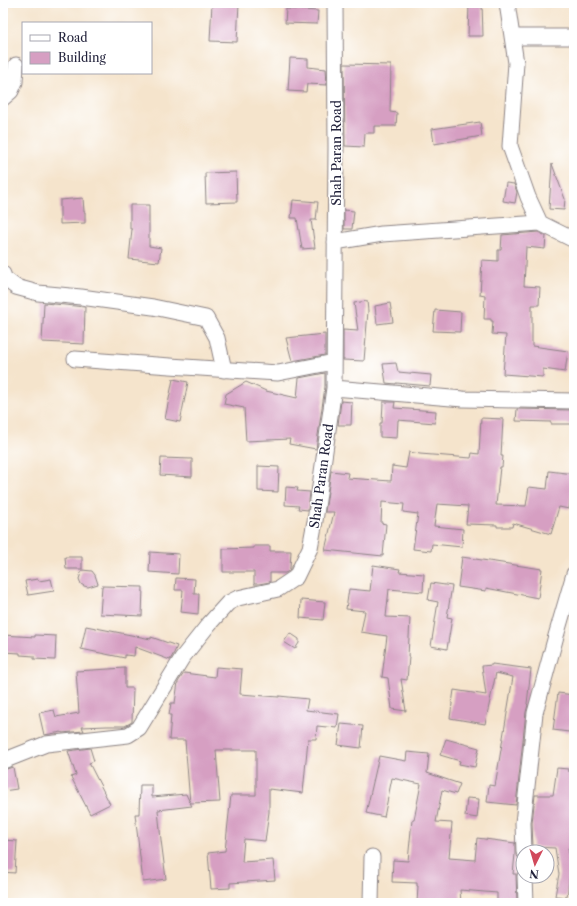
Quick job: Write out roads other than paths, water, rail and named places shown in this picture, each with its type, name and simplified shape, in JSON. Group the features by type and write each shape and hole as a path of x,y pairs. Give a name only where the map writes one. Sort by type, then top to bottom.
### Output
{"street":[{"name":"Shah Paran Road","path":"3,761 46,744 128,734 139,728 182,658 228,603 238,598 278,589 296,577 310,548 334,388 336,148 335,3"},
{"path":"507,3 516,63 510,146 528,197 540,223"},
{"path":"512,37 574,37"},
{"path":"3,98 11,91 14,82 16,65"},
{"path":"335,242 382,234 540,223 574,240"},
{"path":"3,274 4,278 16,287 38,292 153,307 206,318 217,338 224,370"},
{"path":"75,359 278,373 334,362"},
{"path":"334,388 462,399 574,401"},
{"path":"523,844 522,823 535,713 574,574"},
{"path":"371,903 372,857"},
{"path":"525,884 526,903"}]}
